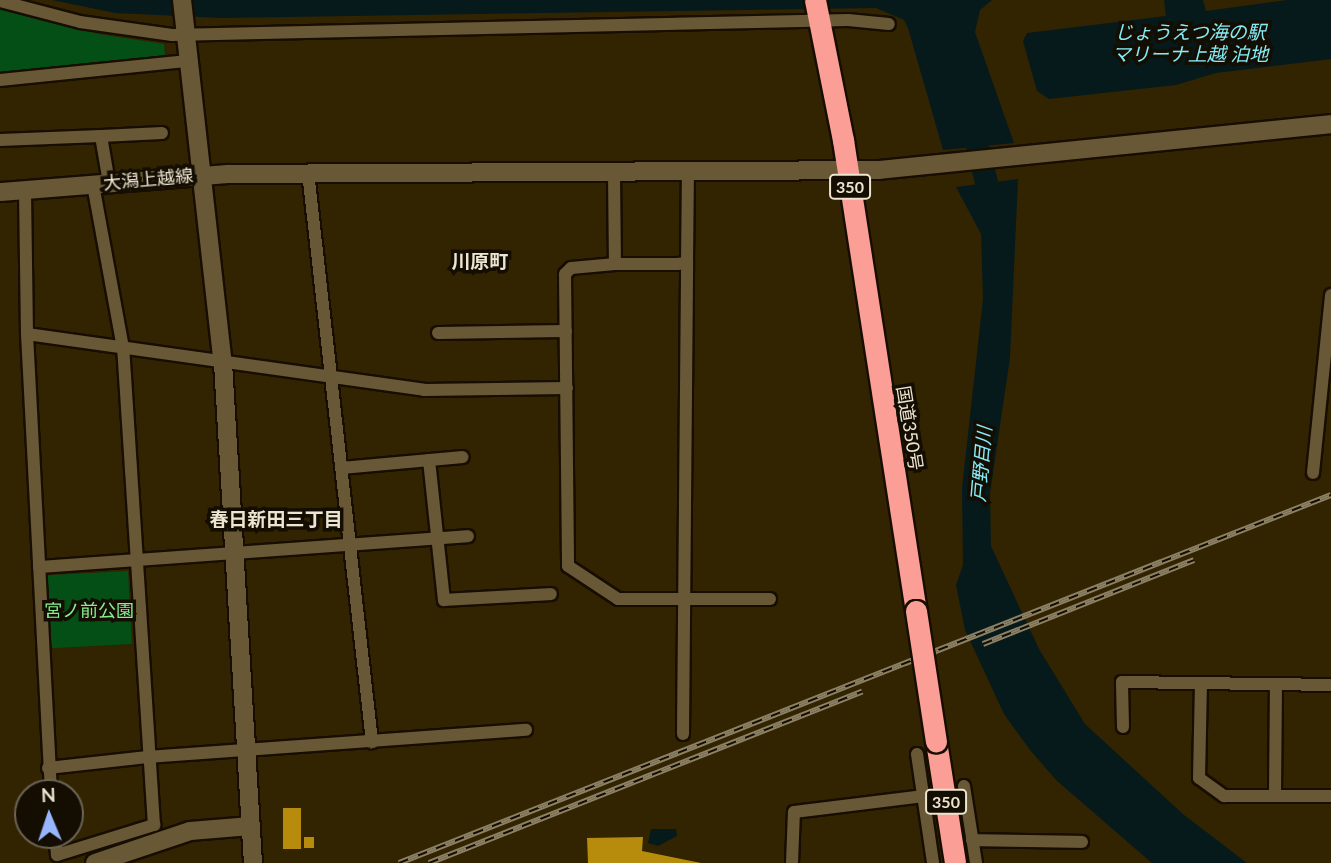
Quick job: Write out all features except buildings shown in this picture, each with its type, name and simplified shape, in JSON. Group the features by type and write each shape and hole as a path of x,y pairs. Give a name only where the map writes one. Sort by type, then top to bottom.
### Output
{"highway":[{"name":"国道350号","path":"817,11 848,171 955,863"}],"street":[{"name":"大潟上越線","path":"0,192 204,174 182,0"},
{"path":"0,1 126,31 817,11 889,24"},
{"path":"0,80 188,61"},
{"path":"253,863 237,552 223,363 204,174 848,171 1331,124"},
{"path":"0,140 162,134"},
{"path":"84,847 154,825 147,757 124,348 101,183 102,136"},
{"path":"307,172 372,742"},
{"path":"683,734 683,600 688,444 688,172"},
{"path":"614,173 615,264"},
{"path":"25,191 27,334 49,779"},
{"path":"687,264 615,264 571,268 565,274 568,566 618,599 770,599"},
{"path":"1313,473 1331,300"},
{"path":"438,334 566,331"},
{"path":"27,334 424,390 567,388"},
{"path":"342,468 462,457"},
{"path":"429,460 435,540 444,600 551,594"},
{"path":"39,568 468,536"},
{"path":"1123,727 1122,682 1331,685"},
{"path":"1201,683 1199,778 1224,796 1331,796"},
{"path":"1275,795 1276,685"},
{"path":"48,768 147,757 526,730"},
{"path":"917,754 933,863"},
{"path":"964,786 976,863"},
{"path":"792,863 794,812 924,796"},
{"path":"95,863 190,831 251,826"},
{"path":"972,839 1082,842"},
{"path":"57,849 58,855 77,849"}],"green space":[{"path":"0,8 98,34 164,44 165,57 0,76"},
{"name":"宮ノ前公園","path":"128,571 132,644 51,648 47,575"}],"water":[{"path":"52,0 992,0 980,10 975,32 1014,143 943,150 908,28 904,20 876,8 220,18 115,13"},
{"name":"じょうえつ海の駅 マリーナ上越 泊地","path":"1164,0 1203,0 1206,11 1287,0 1331,0 1331,59 1216,73 1176,85 1049,99 1037,91 1023,41 1027,33 1166,16"},
{"path":"1018,179 1010,358 990,493 991,546 1039,649 1085,724 1184,815 1247,863 1152,863 1057,781 1030,750 1004,714 965,630 956,585 963,565 962,488 983,299 981,234 956,187"},
{"path":"651,829 676,829 677,836 658,846 648,843"}],"waterway":[{"name":"戸野目川","path":"970,118 994,214"}],"railway":[{"path":"399,863 1331,495"},
{"path":"983,644 1194,560"},
{"path":"429,863 862,692"}],"district":[{"name":"川原町","path":"480,261"},
{"name":"春日新田三丁目","path":"276,519"}]}
